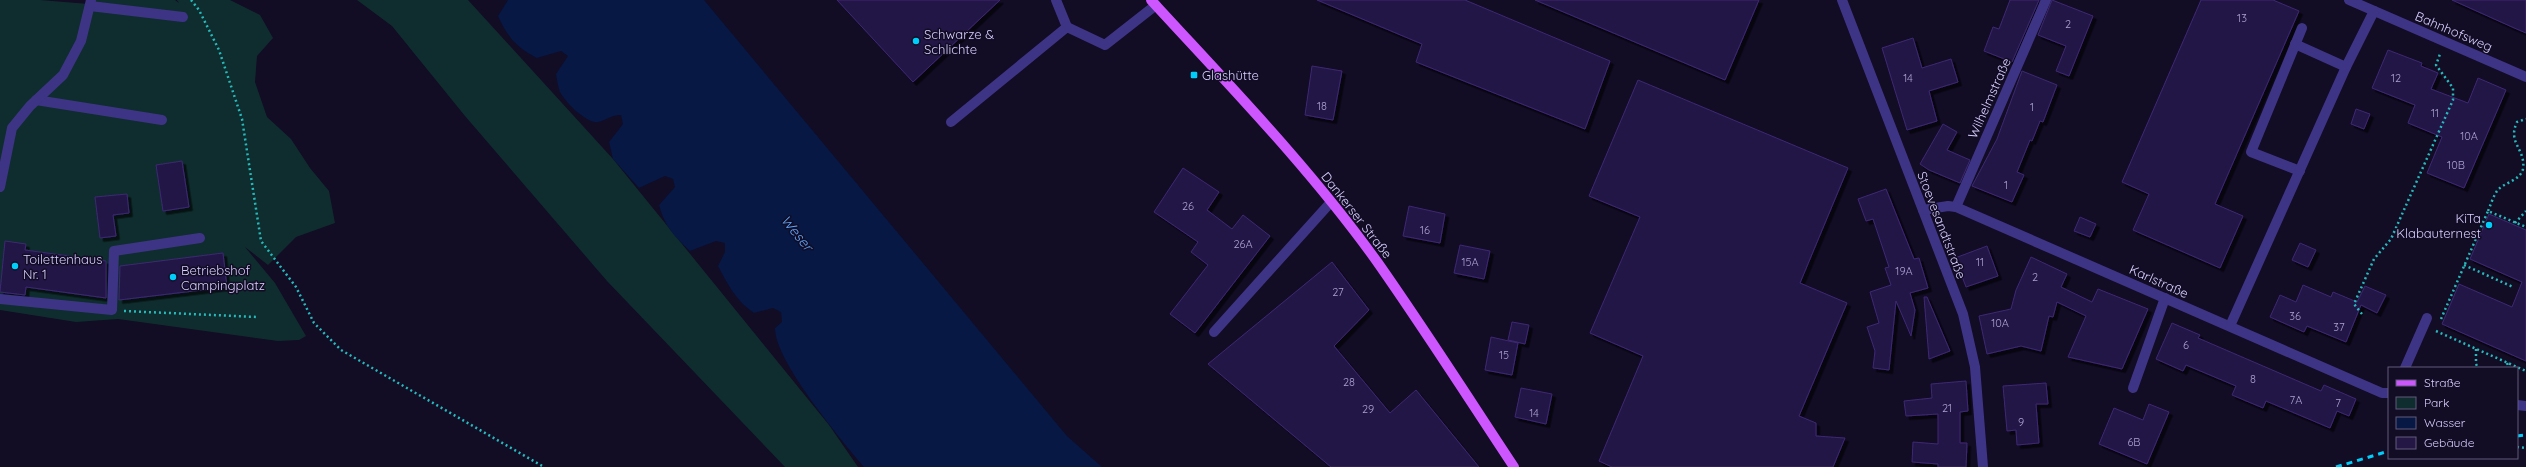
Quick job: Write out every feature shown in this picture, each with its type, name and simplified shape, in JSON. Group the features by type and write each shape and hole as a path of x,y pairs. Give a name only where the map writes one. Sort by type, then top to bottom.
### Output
{"main road":[{"name":"Dankerser Straße","path":"1153,3 1286,147 1331,202 1378,263 1514,467"}],"street":[{"path":"1056,0 1067,27 1105,45 1153,3"},
{"name":"Stoevesandtstraße","path":"1842,0 1965,322 1975,367 1983,467"},
{"name":"Wilhelmstraße","path":"1956,207 2046,0"},
{"name":"Bahnhofsweg","path":"2349,0 2526,77"},
{"path":"0,187 12,128 36,100 63,75 81,41 91,3 183,17"},
{"path":"2230,326 2346,67 2374,11"},
{"path":"951,122 1067,27"},
{"path":"2300,171 2251,152 2302,28"},
{"path":"2295,44 2346,67"},
{"path":"36,100 162,120"},
{"path":"1214,332 1331,202"},
{"name":"Karlstraße","path":"1923,210 1948,206 1956,207 2386,393"},
{"path":"0,299 112,310 114,251 200,238"},
{"path":"2132,388 2165,298"},
{"path":"2405,367 2427,318"}],"path":[{"path":"191,0 199,10 219,50 242,119 261,241 296,286 314,324 341,350 544,467"},
{"path":"2362,314 2354,304 2362,282 2374,259 2391,239 2453,100 2453,88 2436,65 2445,42"},
{"path":"2518,367 2436,331 2498,190 2518,177 2522,170 2524,158 2514,141 2513,131 2517,122 2526,119"},
{"path":"2488,211 2526,227"},
{"path":"2515,222 2526,211"},
{"path":"2464,265 2512,287"},
{"path":"112,310 257,317"},
{"path":"2476,349 2476,364 2478,367"},
{"path":"2507,362 2509,367"}],"green space":[{"path":"0,0 40,0 89,4 90,0 175,0 179,3 177,0 230,0 260,15 273,38 257,56 255,82 267,117 291,139 310,168 329,191 335,223 296,237 268,265 245,247 275,283 306,336 299,340 278,341 118,319 76,322 0,310"},
{"path":"357,0 468,0 613,159 829,425 858,467 785,467 607,281 465,116 392,26"}],"water":[{"name":"Weser","path":"508,0 704,0 1067,436 1102,467 864,467 811,400 785,360 778,342 775,328 782,322 781,312 773,308 754,313 737,298 718,266 725,252 725,243 716,241 690,251 675,236 667,225 659,205 675,187 673,179 665,176 639,188 613,159 609,142 623,124 621,115 598,122 593,122 582,116 566,101 560,92 556,74 568,56 561,51 537,58 518,46 505,30 498,16"}],"building":[{"name":"Schwarze & Schlichte","path":"837,0 1000,0 913,82"},
{"path":"1317,0 1465,0 1610,61 1585,129 1416,62 1422,44"},
{"path":"1535,0 1759,0 1725,80"},
{"path":"2010,0 2039,0 2012,62 1984,51 1993,27 1999,29"},
{"path":"2052,0 2093,16 2069,76 2056,71 2066,46 2038,35"},
{"path":"2201,0 2273,0 2299,11 2215,204 2243,216 2220,268 2133,230 2149,194 2122,182"},
{"path":"2452,0 2526,0 2526,33 2512,27"},
{"path":"1913,38 1922,68 1951,59 1958,82 1929,91 1937,121 1907,130 1882,48"},
{"path":"2388,50 2422,63 2421,66 2438,73 2431,89 2468,103 2478,78 2506,90 2464,188 2427,173 2442,137 2408,123 2415,105 2372,88"},
{"path":"1312,66 1342,71 1333,120 1305,115"},
{"path":"2022,71 2057,85 2043,122 2040,121 2032,141 2030,140 2017,172 2024,175 2012,202 1972,186 1997,139"},
{"path":"1638,80 1848,168 1800,283 1847,303 1799,416 1816,423 1816,436 1845,438 1833,467 1612,467 1599,461 1643,356 1590,333 1640,217 1589,196"},
{"path":"2356,109 2370,114 2364,129 2351,124"},
{"path":"1943,124 1957,132 1947,150 1970,160 1960,183 1929,170 1920,164"},
{"path":"182,161 189,207 163,211 156,165"},
{"path":"1183,168 1219,192 1207,210 1232,229 1243,215 1270,236 1195,333 1170,314 1208,265 1191,252 1198,242 1154,212"},
{"path":"1886,189 1914,259 1919,258 1928,288 1910,293 1915,310 1911,336 1896,301 1889,370 1873,368 1875,351 1867,327 1879,323 1870,292 1891,285 1885,268 1889,267 1873,219 1866,221 1858,199"},
{"path":"127,194 129,213 113,215 116,236 100,238 95,197"},
{"path":"1409,206 1445,214 1440,243 1403,236"},
{"path":"2489,214 2526,230 2526,361 2442,324 2459,284 2512,307 2522,282 2470,259"},
{"path":"2080,217 2096,224 2090,237 2074,231"},
{"path":"5,241 26,244 25,250 106,261 106,298 26,287 25,295 0,292"},
{"path":"2300,243 2316,250 2308,267 2292,260"},
{"path":"1460,245 1490,251 1484,279 1454,273"},
{"path":"1987,246 1998,276 1966,287 1955,258"},
{"name":"Betriebshof Campingplatz","path":"223,253 227,287 119,300 120,266"},
{"path":"2031,257 2067,274 2061,287 2092,302 2098,289 2148,309 2122,369 2068,357 2086,316 2057,302 2053,317 2049,316 2041,351 2021,346 1987,354 1979,316 2011,309 2016,290"},
{"path":"1332,262 1369,310 1334,346 1390,413 1416,390 1479,467 1331,467 1208,364"},
{"path":"2303,285 2331,297 2333,292 2357,302 2365,286 2386,295 2377,313 2361,305 2346,342 2307,326 2304,332 2270,317 2280,295 2296,302"},
{"path":"1924,297 1927,297 1950,351 1929,359"},
{"path":"1512,322 1529,325 1525,344 1508,340"},
{"path":"2172,323 2200,335 2198,338 2321,391 2324,385 2356,399 2349,416 2337,411 2330,428 2266,401 2263,408 2232,395 2236,386 2186,365 2183,371 2156,359"},
{"path":"1491,337 1518,343 1512,375 1485,370"},
{"path":"1966,381 1968,411 1960,412 1960,443 1967,443 1966,467 1938,467 1938,464 1912,462 1913,442 1938,444 1938,414 1906,416 1904,401 1932,398 1931,384"},
{"path":"2046,383 2048,404 2036,404 2039,443 2017,445 2016,430 2007,431 2003,386"},
{"path":"1521,388 1552,394 1546,424 1515,417"},
{"path":"2149,404 2169,412 2147,464 2099,444 2114,408 2143,420"}],"railway":[{"path":"2518,436 2526,435"},
{"path":"2336,467 2388,451"}],"place":[{"name":"Schwarze & Schlichte","path":"916,41"},
{"name":"Glashütte","path":"1194,75"},
{"name":"KiTa Klabauternest","path":"2489,225"},
{"name":"Toilettenhaus Nr. 1","path":"15,266"},
{"name":"Betriebshof Campingplatz","path":"173,277"}]}
